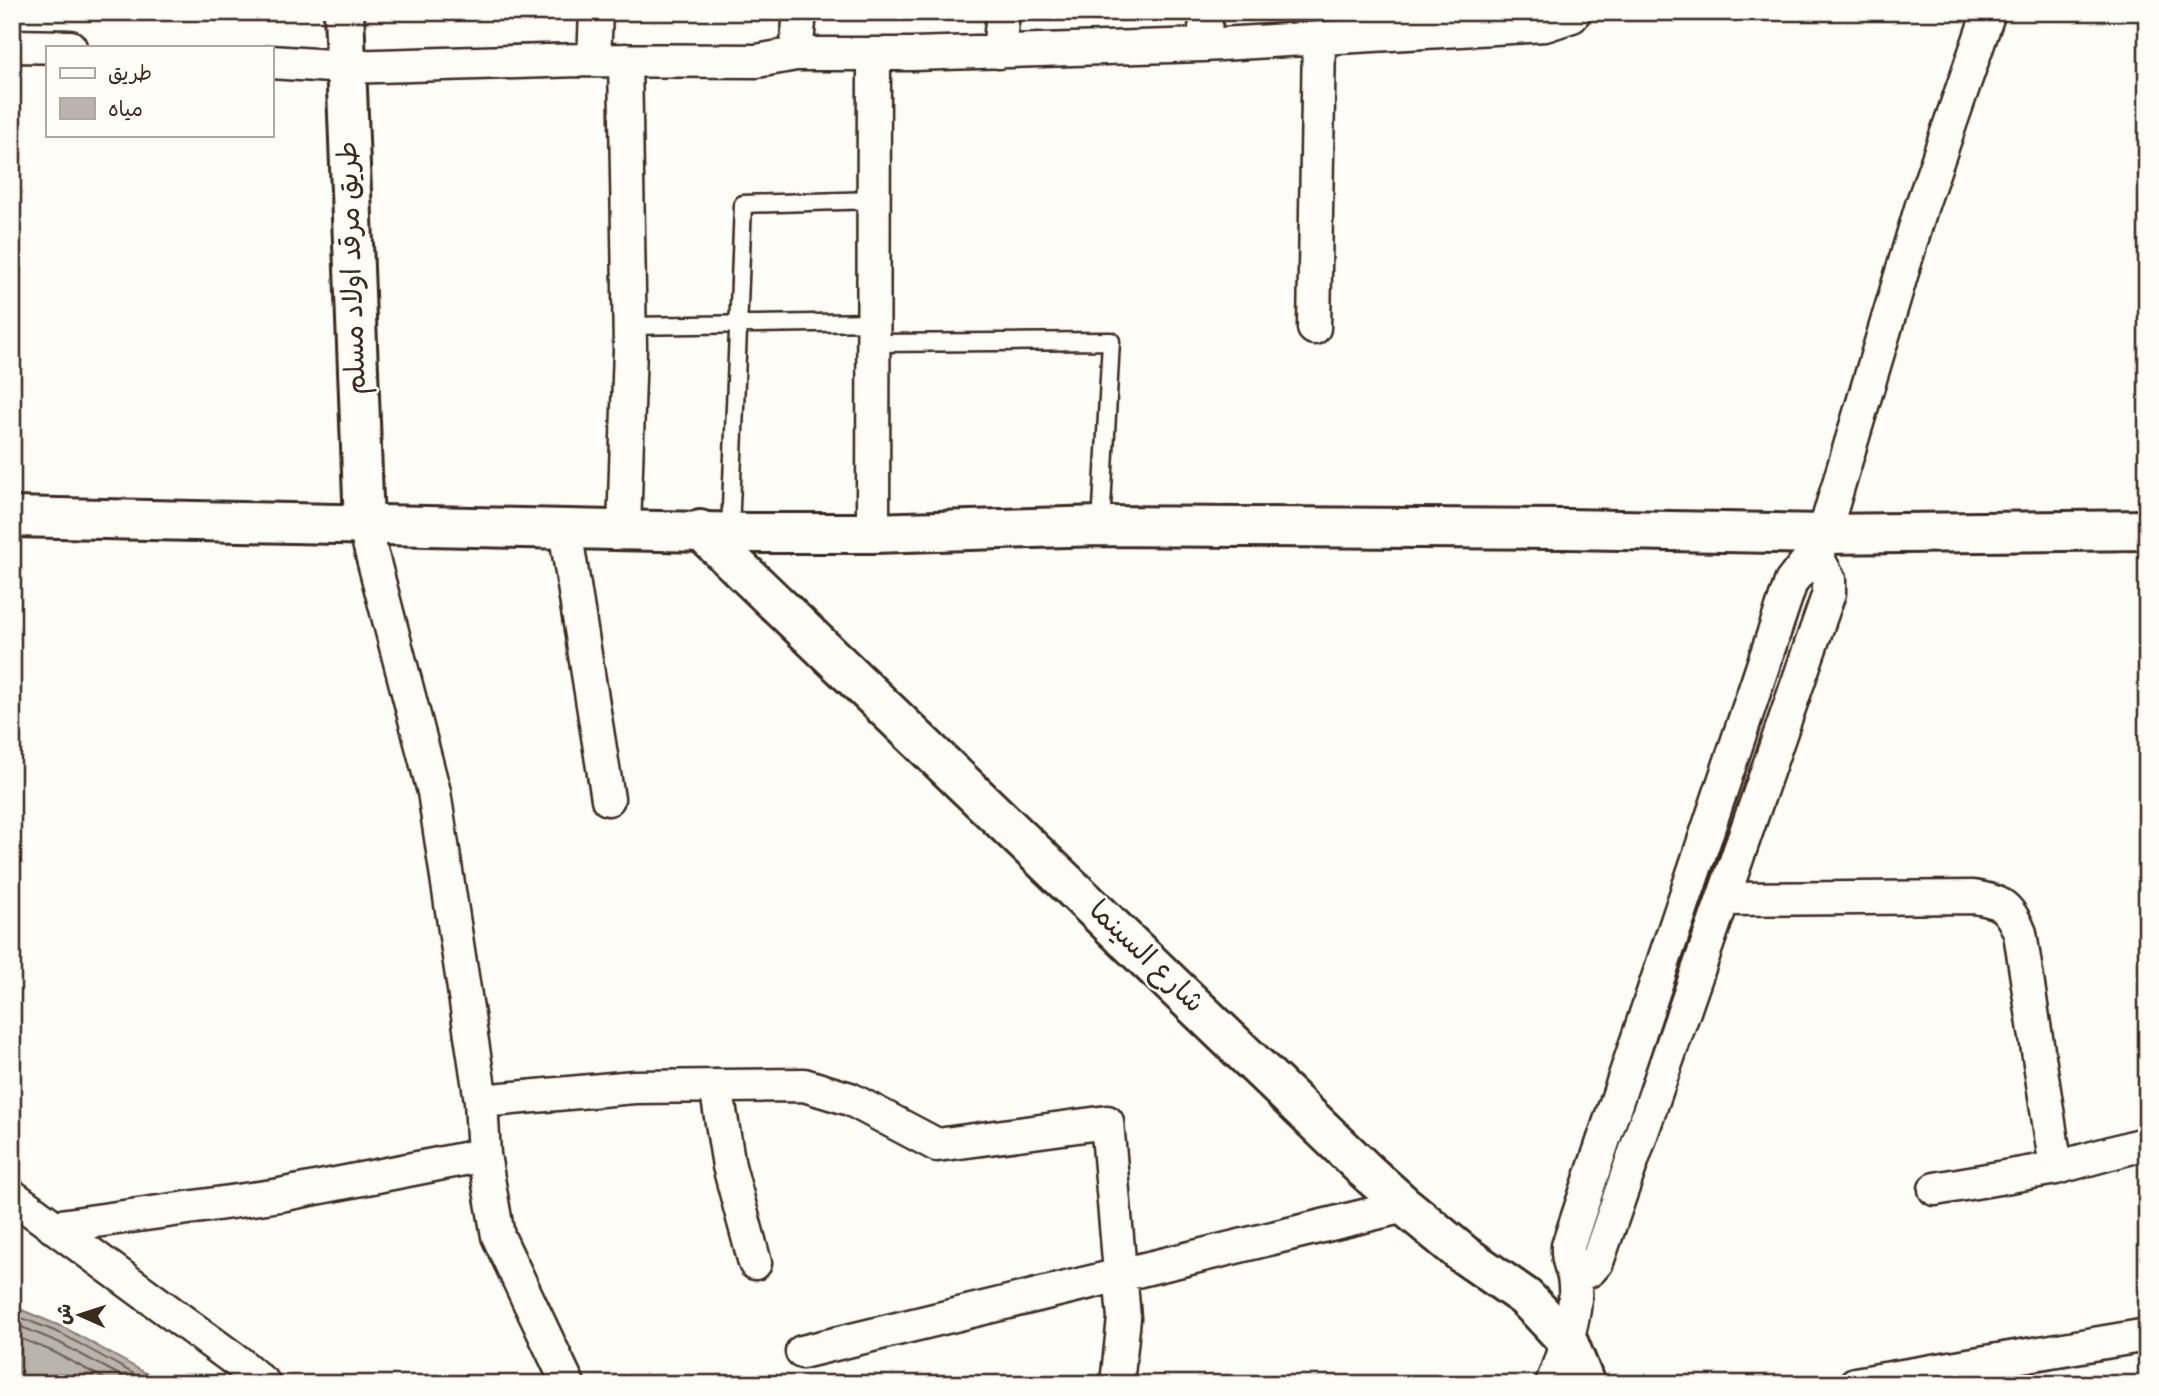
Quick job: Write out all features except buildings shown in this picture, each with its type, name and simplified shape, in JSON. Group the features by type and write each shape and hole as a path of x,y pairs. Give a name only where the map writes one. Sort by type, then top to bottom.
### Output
{"main road":[{"name":"طريق مرقد اولاد مسلم","path":"344,12 364,524"},
{"path":"12,517 873,533 1101,526 1555,529 1820,546 2147,530"},
{"name":"شارع السينما","path":"715,531 1405,1206 1463,1254 1525,1297 1568,1342 1585,1384"}],"street":[{"path":"596,12 609,60 629,326 624,529"},
{"path":"796,54 800,12"},
{"path":"999,52 1003,12"},
{"path":"1203,45 1207,12"},
{"path":"273,62 345,67 609,60 757,61 796,54 999,52 1203,45 1545,25 1572,16 1574,12"},
{"path":"1552,1384 1568,1342 1573,1310 1574,1277 1569,1267 1567,1246 1791,582 1820,546 1922,205 1989,12"},
{"path":"1314,328 1319,39"},
{"path":"12,46 46,47"},
{"path":"873,533 874,54"},
{"path":"364,524 434,792 481,1101 484,1155 498,1236 568,1384"},
{"path":"565,529 608,799"},
{"path":"1574,1277 1590,1270 1597,1262 1829,593 1829,579 1820,546"},
{"path":"1724,899 1973,897 1995,901 2012,914 2020,933 2056,1168"},
{"path":"481,1101 635,1087 804,1085 850,1100 937,1145 1107,1122 1124,1318 1117,1384"},
{"path":"716,1086 729,1166 755,1263"},
{"path":"1935,1189 2056,1168 2147,1143"},
{"path":"53,1227 280,1195 484,1155"},
{"path":"12,1196 264,1384"},
{"path":"802,1352 1405,1206"},
{"path":"1855,1384 1930,1377 2147,1335"}],"lane":[{"path":"715,531 740,324 743,204 873,200"},
{"path":"629,326 740,324 874,333 1111,341 1101,526"}],"water":[{"path":"12,1306 65,1328 165,1384 12,1384"}]}
